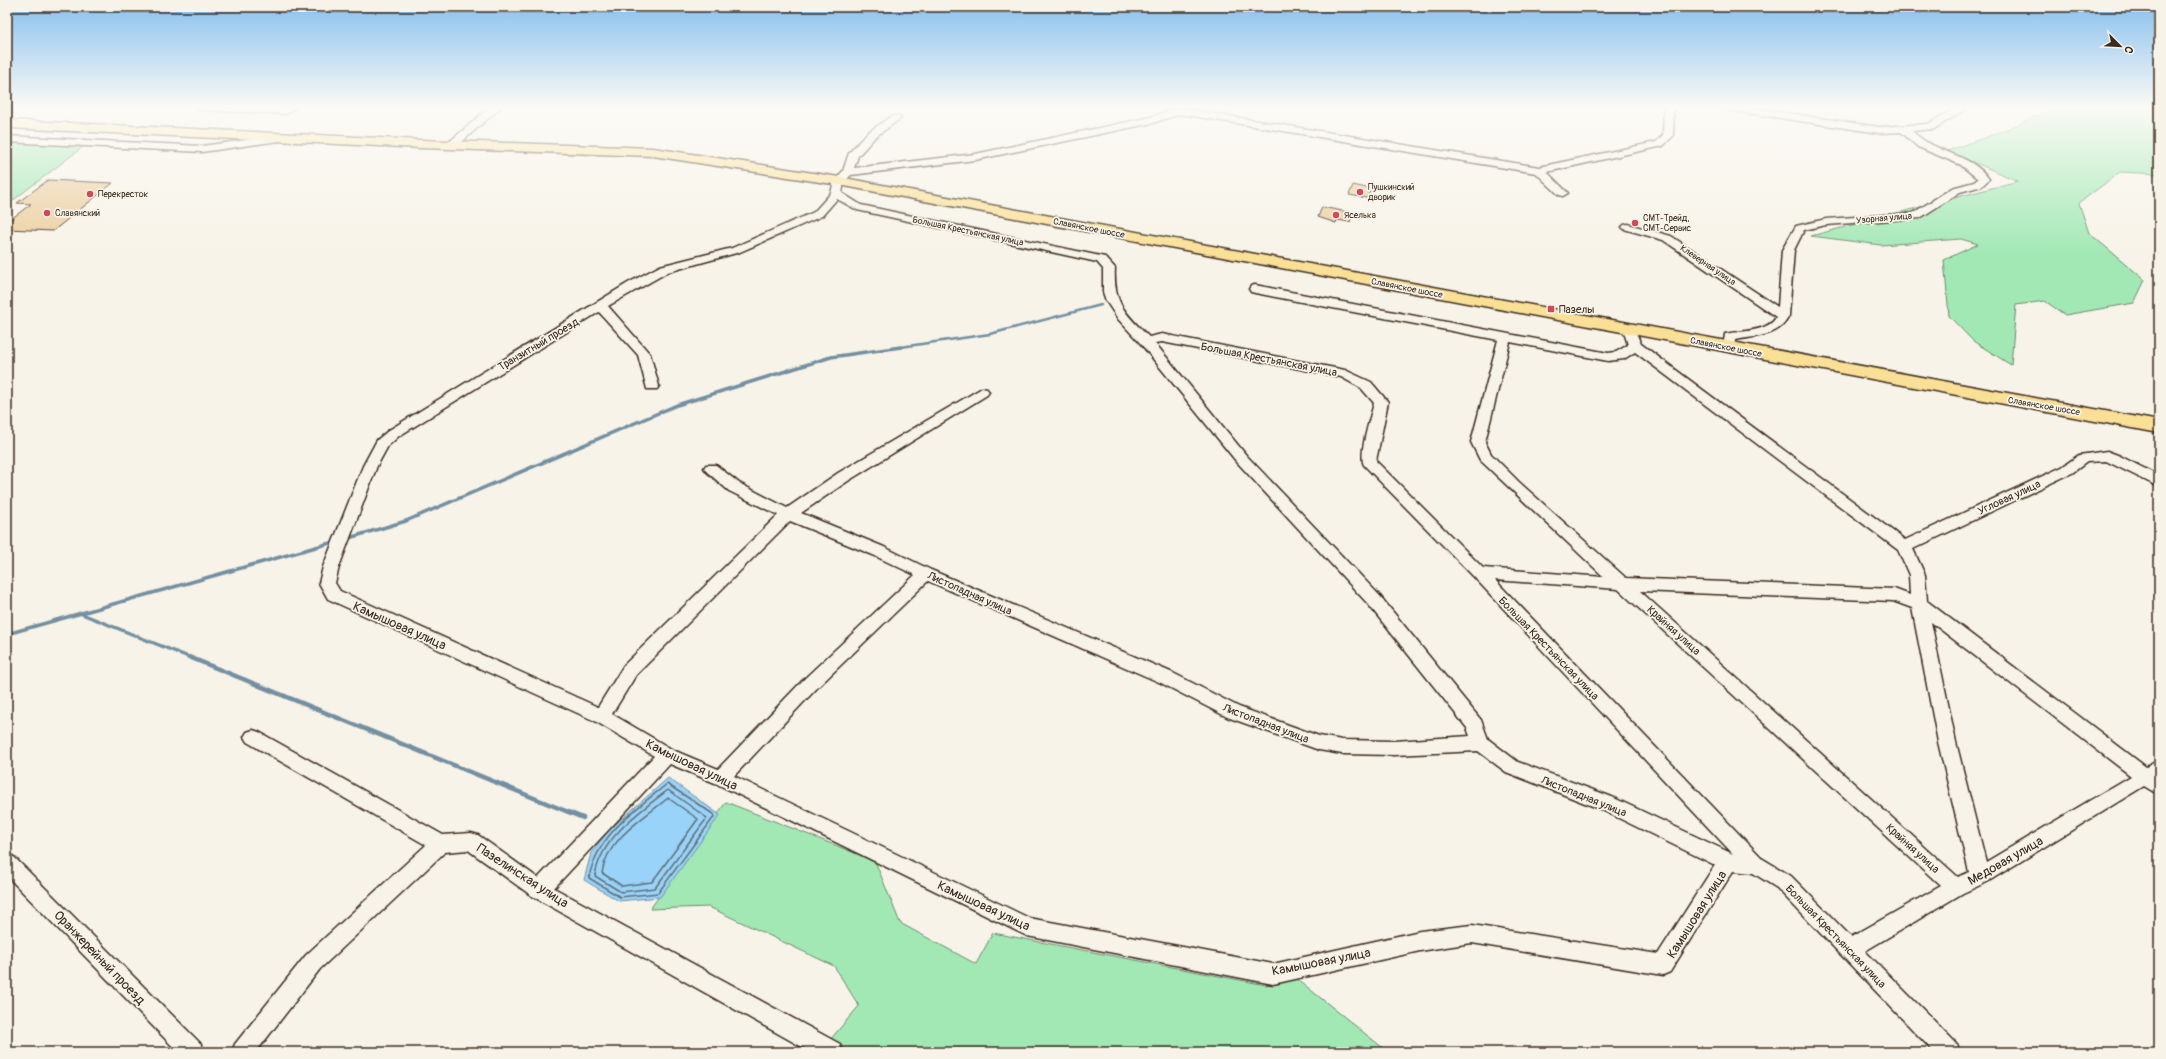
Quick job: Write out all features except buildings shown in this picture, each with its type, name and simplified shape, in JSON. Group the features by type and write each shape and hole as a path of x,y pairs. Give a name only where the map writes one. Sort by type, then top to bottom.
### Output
{"main road":[{"name":"Славянское шоссе","path":"681,156 841,182 2159,427"}],"street":[{"path":"841,182 852,156"},
{"path":"841,182 978,156"},
{"path":"1459,156 1539,170 1602,156"},
{"name":"Узорная улица","path":"1783,316 1788,250 1800,228 1826,222 1916,216 1956,190 1978,184 1984,180 1979,172 1968,164 1949,156"},
{"path":"1539,170 1562,193"},
{"name":"Транзитный проезд","path":"334,595 327,583 331,567 370,466 382,443 418,416 664,269 736,250 818,214 841,182"},
{"name":"Большая Крестьянская улица","path":"841,182 856,207 1100,259 1109,268 1108,293 1114,308 1146,341 1241,458 1374,600 1475,725 1481,743"},
{"name":"Клеверная улица","path":"1628,227 1667,238 1783,316"},
{"path":"1255,289 1608,357 1619,356 1635,346"},
{"path":"601,306 644,354 652,386"},
{"path":"1729,348 1728,337 1770,329 1779,324 1783,316"},
{"path":"1629,329 1635,346 1904,546 1917,575 1919,604 1947,742 1980,876"},
{"name":"Крайняя улица","path":"1505,337 1478,442 1481,449 1495,468 1956,887"},
{"name":"Большая Крестьянская улица","path":"1146,341 1162,338 1330,371 1345,374 1366,385 1381,402 1370,450 1369,462 1479,573 1756,865 1784,882 1949,1052"},
{"path":"601,716 630,670 787,515 843,477 982,392"},
{"name":"Угловая улица","path":"1904,546 2067,470 2084,458 2095,456 2115,459 2159,482"},
{"name":"Листопадная улица","path":"710,468 733,487 787,515 898,558 926,574 1167,678 1233,712 1319,743 1342,747 1394,748 1481,743 1512,767 1606,803 1728,862 1756,865"},
{"path":"1479,573 1624,584 1894,595 1919,604 2154,777"},
{"path":"721,778 811,683 926,574"},
{"name":"Камышовая улица","path":"334,595 601,716 667,755 721,778 1027,927 1273,974 1420,941 1472,934 1663,965 1728,862"},
{"path":"243,1052 313,962 441,844 253,737"},
{"path":"540,890 667,755"},
{"name":"Медовая улица","path":"1849,949 1956,887 1980,876 2154,777"},
{"name":"Пазелинская улица","path":"441,844 471,841 540,890 832,1052"},
{"name":"Оранжерейный проезд","path":"7,863 193,1052"}],"green space":[{"path":"7,156 70,156 7,205"},
{"path":"1960,156 2159,156 2159,174 2120,172 2079,203 2089,233 2145,280 2134,303 2065,315 2045,301 2016,305 2011,365 1973,341 1949,316 1944,260 1978,244 1961,239 1881,245 1811,236 2018,181"},
{"path":"726,802 875,861 900,923 976,964 993,933 1266,985 1297,979 1388,1052 851,1052 829,1041 859,1006 834,966 709,907 650,909"}],"water":[{"path":"668,778 720,815 660,897 619,901 584,880 591,853 609,830"}],"waterway":[{"path":"894,348 990,334 1101,305"},
{"path":"894,348 901,347"},
{"path":"349,538 406,521 677,405 831,357 894,348"},
{"path":"7,634 330,543"},
{"path":"82,614 191,658"},
{"path":"189,657 583,818"}],"place":[{"name":"Пушкинский дворик","path":"1360,192"},
{"name":"Перекресток","path":"90,194"},
{"name":"Славянский","path":"47,213"},
{"name":"Яселька","path":"1336,215"},
{"name":"СМТ-Трейд, СМТ-Сервис","path":"1635,223"},
{"name":"Пазелы","path":"1551,309"}]}
